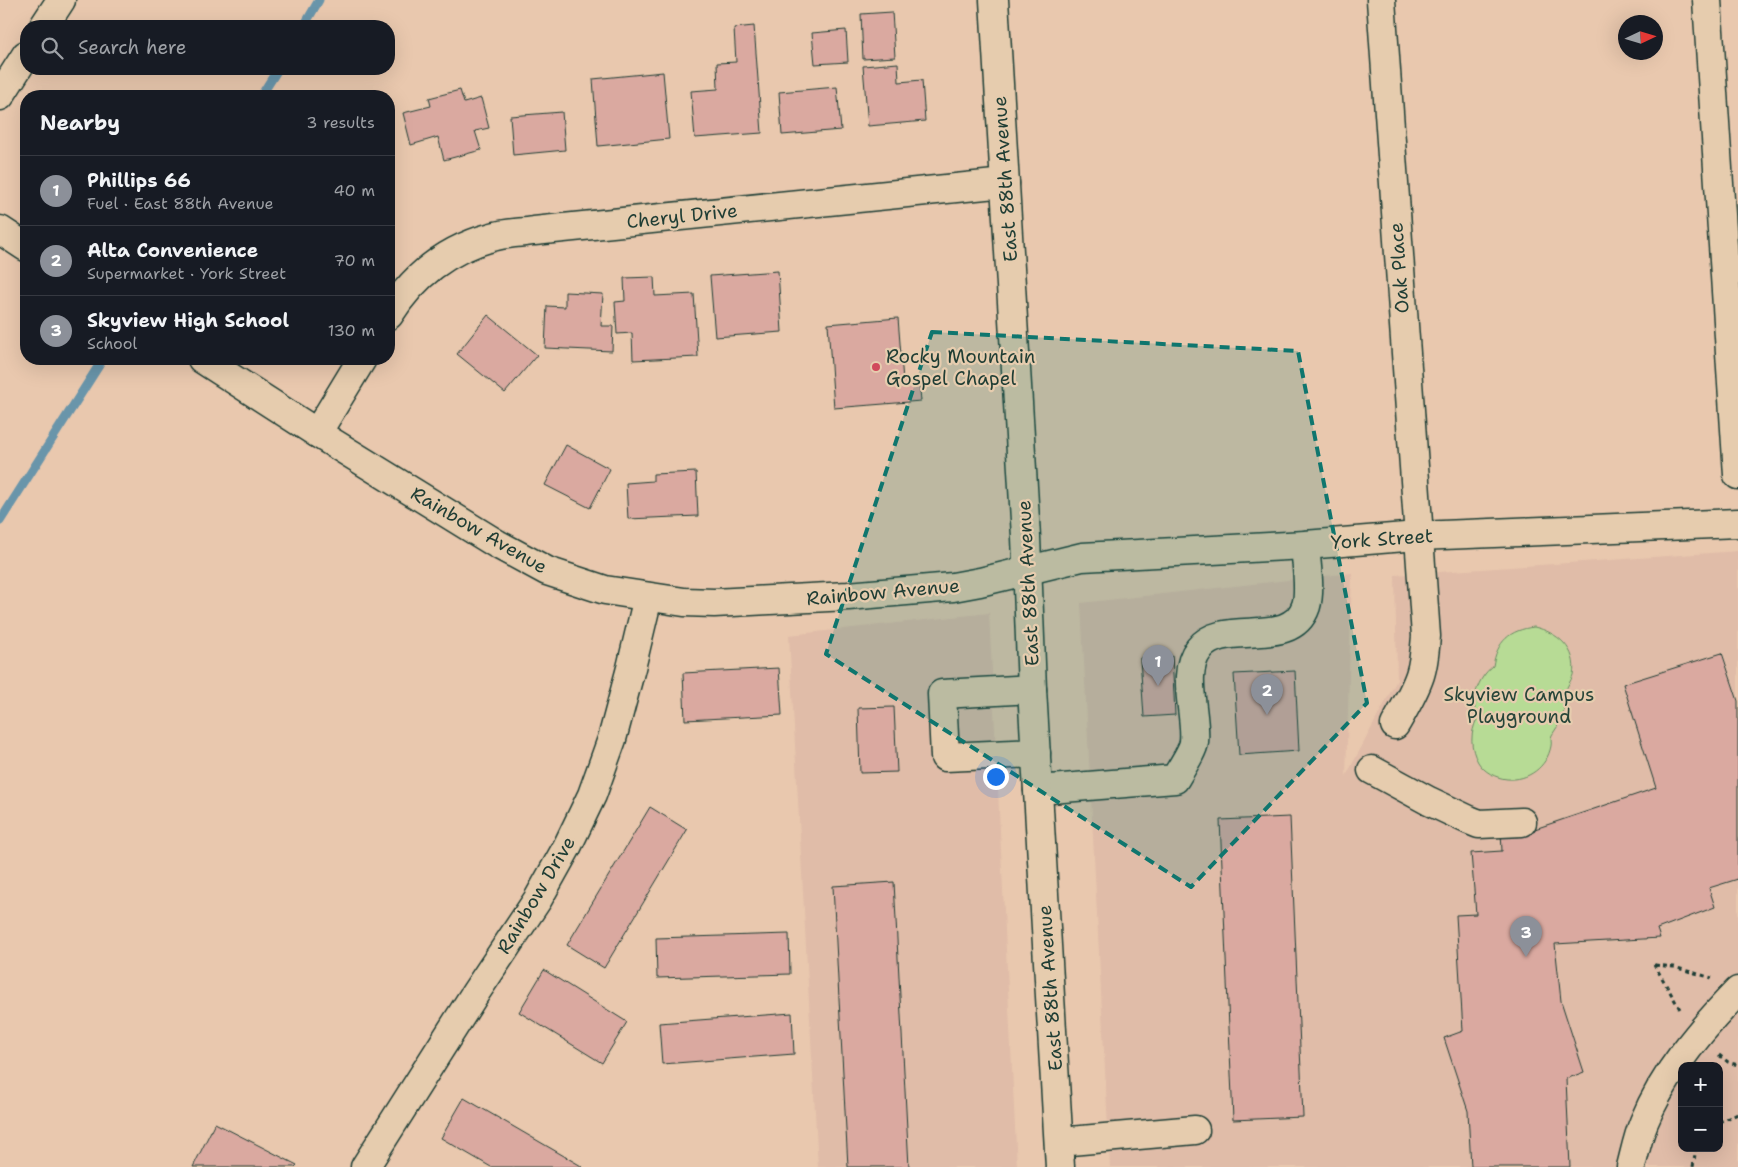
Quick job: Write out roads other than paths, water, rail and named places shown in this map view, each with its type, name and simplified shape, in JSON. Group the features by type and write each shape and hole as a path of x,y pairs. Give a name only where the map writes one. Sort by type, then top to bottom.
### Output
{"street":[{"path":"48,20 61,0"},
{"name":"East 88th Avenue","path":"994,0 1060,1154"},
{"name":"Oak Place","path":"1381,0 1426,636 1420,675 1395,725"},
{"path":"1707,0 1738,475"},
{"path":"0,96 20,64"},
{"name":"Cheryl Drive","path":"395,305 399,298 426,271 442,258 462,247 493,236 1005,183"},
{"path":"0,230 20,243"},
{"name":"Rainbow Avenue","path":"211,365 317,433 497,544 547,571 604,590 684,602 714,603 848,596 953,587 1027,571"},
{"path":"317,433 358,365"},
{"name":"York Street","path":"1027,571 1082,557 1305,545 1418,536 1738,523"},
{"path":"1038,790 1175,779 1194,744 1190,678 1194,656 1200,647 1209,640 1220,636 1278,630 1290,625 1300,617 1306,606 1308,593 1305,545"},
{"name":"Rainbow Drive","path":"365,1167 466,1007 538,899 567,847 592,795 612,739 648,597"},
{"path":"1032,690 942,694 945,757 1036,753"},
{"path":"1372,770 1468,820 1484,824 1522,822"},
{"path":"1631,1167 1644,1123 1661,1088 1710,1021 1738,991"},
{"path":"1060,1154 1195,1130"}],"waterway":[{"path":"307,20 319,0"},
{"path":"265,90 274,75"},
{"path":"0,521 99,365"}],"place":[{"name":"Rocky Mountain Gospel Chapel","path":"876,367"},
{"name":"Phillips 66","path":"1158,686"},
{"name":"Alta Convenience","path":"1267,715"},
{"name":"Skyview High School","path":"1526,957"}],"park label":[{"name":"Skyview Campus Playground","path":"1519,705"}]}
